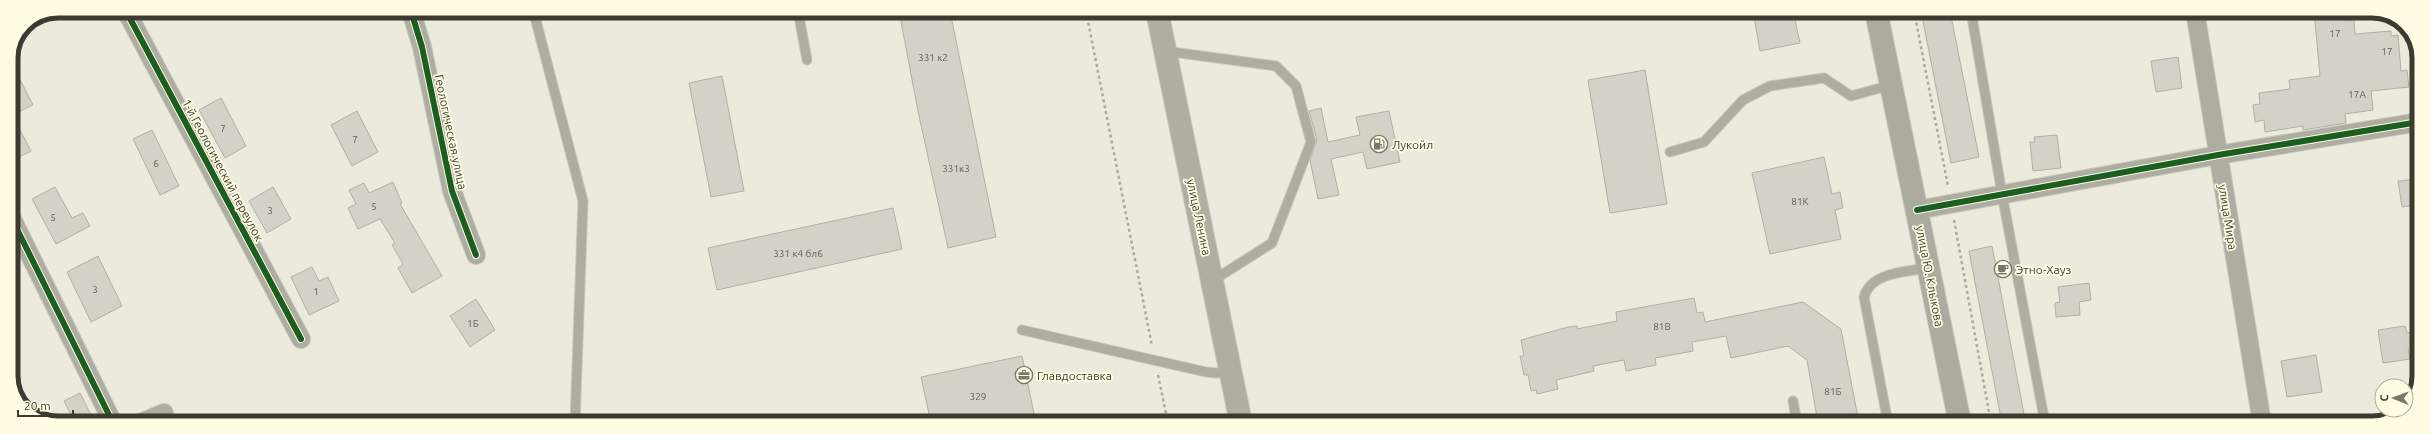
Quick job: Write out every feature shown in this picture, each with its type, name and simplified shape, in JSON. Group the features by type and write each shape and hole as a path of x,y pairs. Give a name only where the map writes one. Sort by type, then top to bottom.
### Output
{"main road":[{"name":"улица Ленина","path":"1158,18 1240,416"},
{"name":"улица Ю. Клыкова","path":"1877,18 1959,416"}],"street":[{"name":"1-й Геологический переулок","path":"130,18 301,338"},
{"name":"Геологическая улица","path":"413,18 422,47 452,191 476,255"},
{"name":"улица Мира","path":"2196,18 2261,416"},
{"path":"1917,210 2218,155 2412,123"},
{"path":"18,231 110,416"},
{"path":"157,416 164,413"}],"lane":[{"path":"536,18 583,201 575,416"},
{"path":"799,18 807,60"},
{"path":"1972,18 2002,194 2044,416"},
{"path":"1165,51 1276,66 1296,86 1311,142 1272,242 1212,281"},
{"path":"1670,152 1704,142 1743,100 1770,86 1824,78 1851,96 1891,85"},
{"path":"1887,416 1864,297 1867,286 1877,279 1928,268"},
{"path":"1022,330 1217,374 1231,371"},
{"path":"1793,401 1796,416"}],"path":[{"path":"1087,18 1167,416"}],"building":[{"path":"900,18 951,18 996,237 948,248 918,111"},
{"path":"1754,18 1795,18 1800,43 1760,51"},
{"path":"1922,18 1951,18 1979,157 1951,163"},
{"path":"2315,18 2345,18 2345,21 2354,20 2355,34 2391,31 2391,36 2398,35 2401,71 2407,70 2409,87 2371,91 2373,110 2345,114 2346,123 2303,130 2303,126 2265,132 2264,120 2255,122 2253,105 2260,104 2259,93 2290,89 2289,80 2320,76"},
{"path":"2178,57 2182,88 2156,92 2151,61"},
{"path":"1645,70 1667,204 1610,213 1588,80"},
{"path":"18,76 33,105 18,112"},
{"path":"722,76 744,191 711,197 689,83"},
{"path":"221,98 246,146 225,158 199,110"},
{"path":"1321,108 1328,142 1360,135 1356,117 1389,111 1400,162 1367,169 1363,152 1331,159 1339,195 1318,199 1310,160 1317,140 1309,111"},
{"path":"357,111 378,152 352,166 331,125"},
{"path":"18,126 31,151 18,158"},
{"path":"152,130 179,186 160,195 133,139"},
{"path":"2057,135 2061,168 2033,171 2030,142 2035,142 2034,137"},
{"path":"1824,157 1832,194 1840,192 1843,208 1835,210 1841,239 1770,254 1752,173"},
{"path":"2412,180 2412,206 2402,207 2398,181"},
{"path":"393,182 402,203 400,204 442,276 412,293 398,268 403,264 392,245 395,243 380,219 358,229 348,208 356,204 349,190 364,183 369,193"},
{"path":"55,187 72,218 83,213 90,226 56,244 32,199"},
{"path":"273,187 291,219 267,233 249,201"},
{"path":"893,208 902,249 717,290 708,248"},
{"path":"1992,246 2024,414 2001,416 1969,251"},
{"path":"98,256 122,306 91,322 67,272"},
{"path":"312,267 319,281 328,277 339,301 309,315 291,277"},
{"path":"2089,283 2091,300 2079,302 2080,315 2056,317 2055,303 2060,302 2058,287"},
{"path":"1694,298 1697,313 1703,312 1705,322 1803,302 1841,329 1858,416 1817,416 1807,360 1788,346 1731,358 1726,336 1692,342 1693,351 1655,358 1656,365 1626,371 1624,360 1593,366 1594,371 1556,380 1558,389 1537,394 1536,390 1531,391 1528,375 1524,375 1520,356 1524,356 1521,340 1568,327 1577,326 1577,329 1617,321 1616,312"},
{"path":"476,299 495,330 470,347 450,316"},
{"path":"2405,326 2407,333 2412,332 2412,348 2408,349 2410,359 2383,363 2378,330"},
{"path":"2316,355 2322,392 2287,397 2281,361"},
{"path":"1022,356 1035,416 929,416 921,377"},
{"path":"80,393 92,416 72,416 64,401"}],"cycle path":[{"path":"130,18 301,339"},
{"path":"413,18 422,47 452,191 476,255"},
{"path":"1917,210 2218,155 2412,123"},
{"path":"18,231 110,416"}],"place":[{"name":"Лукойл","path":"1379,144"},
{"name":"Этно-Хауз","path":"2003,269"},
{"name":"Главдоставка","path":"1024,375"}]}
